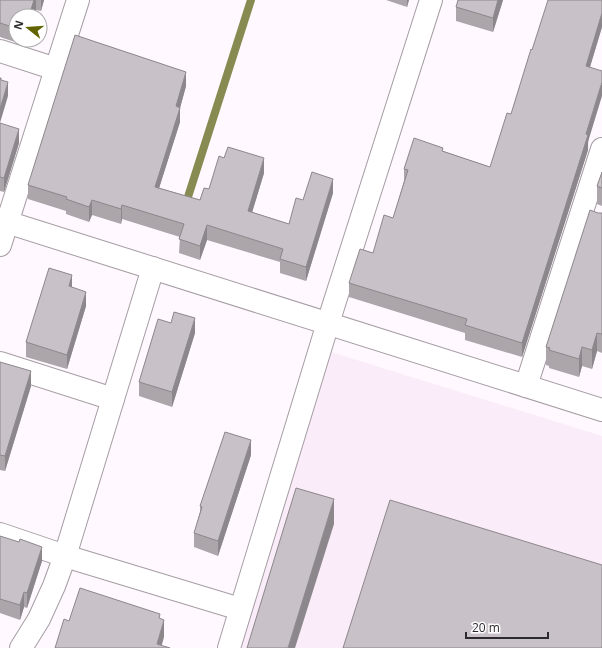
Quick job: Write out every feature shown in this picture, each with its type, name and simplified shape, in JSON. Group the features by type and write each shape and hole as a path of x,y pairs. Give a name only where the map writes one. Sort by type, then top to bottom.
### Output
{"street":[{"path":"0,245 4,221 78,0"},
{"path":"229,648 328,323 431,0"},
{"path":"0,52 56,69"},
{"path":"526,386 602,149"},
{"path":"582,212 602,219"},
{"path":"4,221 602,410"},
{"path":"21,648 39,619 54,586 65,556 153,268"},
{"path":"0,363 113,399"},
{"path":"0,534 65,556 240,609"}],"shaded area":[{"path":"331,352 602,436 602,648 238,648"}],"building":[{"path":"0,0 34,0 32,8 8,8 8,26 0,23"},
{"path":"458,0 498,0 493,18 456,7"},
{"path":"548,0 602,0 602,13 586,66 602,71 602,82 586,134 588,135 522,343 465,325 467,319 349,283 360,249 373,253 384,215 393,218 408,170 404,169 414,138 443,148 442,151 490,167 507,113 511,114"},
{"path":"75,35 186,72 176,106 180,108 155,187 200,200 204,188 209,189 219,156 224,158 228,147 264,158 248,211 289,224 296,198 303,200 312,172 333,179 306,267 280,259 283,249 207,225 200,246 179,239 184,224 122,205 121,209 92,200 89,207 66,199 67,197 28,185"},
{"path":"0,78 1,80 8,82 0,109"},
{"path":"0,123 19,129 4,178 0,177"},
{"path":"602,172 602,188 597,186"},
{"path":"590,210 602,213 602,334 597,333 592,350 582,347 579,359 549,350 550,348 546,347"},
{"path":"49,268 72,275 69,286 86,292 67,355 26,342"},
{"path":"174,312 195,318 172,392 139,382 158,319 171,323"},
{"path":"0,362 31,371 5,456 0,455"},
{"path":"225,432 251,440 218,541 194,533 202,507 200,506"},
{"path":"296,488 334,499 288,648 247,648"},
{"path":"390,500 602,565 602,648 343,648"},
{"path":"0,536 19,542 20,539 42,547 27,593 24,592 20,605 0,599"},
{"path":"80,588 160,614 159,618 164,620 157,644 170,648 55,648 64,619 69,621"}],"waterway":[{"path":"187,200 251,0"}]}
